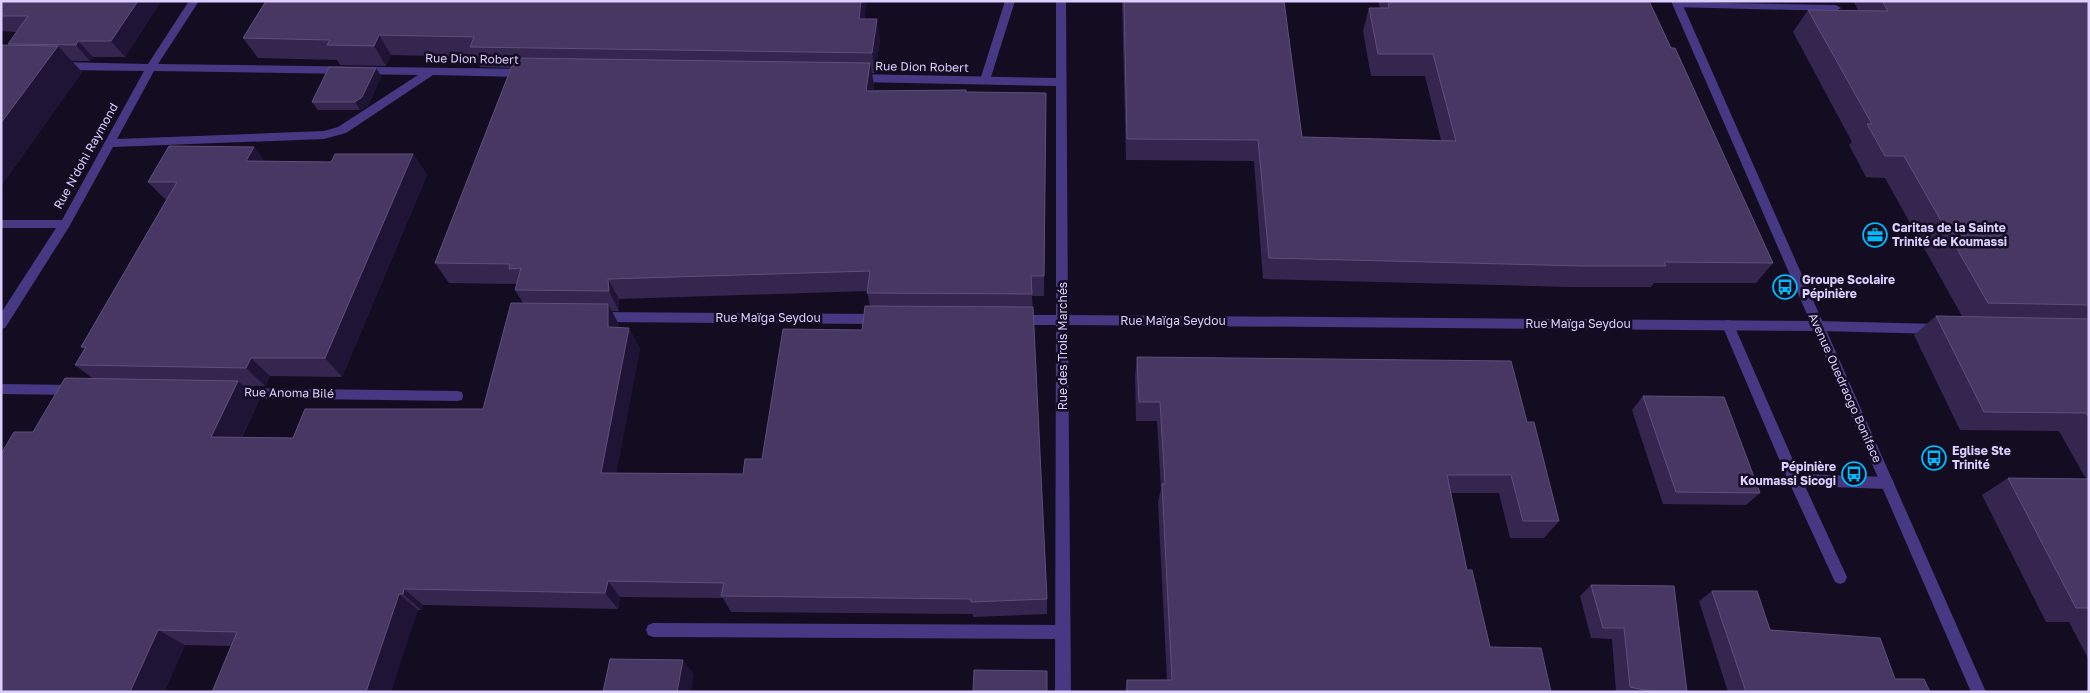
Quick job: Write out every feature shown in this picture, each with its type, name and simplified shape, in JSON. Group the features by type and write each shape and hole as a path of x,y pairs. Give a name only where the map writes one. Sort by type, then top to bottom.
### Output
{"street":[{"name":"Rue N'dohi Raymond","path":"1,324 65,224 151,67 194,1"},
{"path":"985,80 1010,1"},
{"name":"Rue des Trois Marchés","path":"1061,1 1063,692"},
{"path":"1677,3 1836,8"},
{"name":"Avenue Ouedraogo Boniface","path":"1677,3 1979,692"},
{"name":"Rue Dion Robert","path":"48,66 541,73"},
{"path":"110,142 324,135 342,130 432,71"},
{"name":"Rue Dion Robert","path":"847,78 1062,82"},
{"path":"1,224 65,224"},
{"name":"Rue Maïga Seydou","path":"588,317 894,319"},
{"name":"Rue Maïga Seydou","path":"1003,320 1728,325 1948,329"},
{"path":"1728,325 1795,480 1840,576"},
{"path":"1,390 90,391"},
{"name":"Rue Anoma Bilé","path":"219,392 457,396"},
{"path":"1795,480 1887,483"},
{"path":"653,630 1063,632"}],"building":[{"path":"1,1 138,1 111,41 78,41 76,45 8,44 28,16 1,16"},
{"path":"266,1 861,1 859,19 877,19 872,53 470,47 474,37 379,35 374,46 327,45 330,40 243,38"},
{"path":"1124,1 1284,1 1302,137 1456,141 1433,54 1378,54 1369,8 1389,8 1388,4 1391,4 1390,1 1649,1 1671,48 1675,48 1773,263 1664,262 1666,266 1583,266 1269,258 1258,140 1127,139"},
{"path":"1882,1 2089,1 2089,305 1988,303 1904,156 1885,156 1867,124 1872,124 1808,10 1888,11"},
{"path":"1,45 58,46 1,123"},
{"path":"515,58 870,63 866,91 966,90 966,92 1046,93 1044,276 1031,276 1032,294 867,293 870,271 608,279 609,291 515,290 521,268 509,269 510,264 435,263"},
{"path":"329,67 376,68 362,97 355,102 312,102"},
{"path":"169,146 254,147 246,161 331,162 335,154 413,154 325,358 251,358 246,368 75,365 86,347 81,347 177,182 148,182"},
{"path":"511,303 608,304 608,327 629,328 601,473 743,474 745,459 762,459 783,329 862,330 865,306 1033,307 1047,599 971,602 971,599 721,596 724,583 608,581 605,593 404,589 403,594 399,594 366,692 212,692 237,632 158,630 130,692 1,692 1,454 14,432 33,432 65,378 238,381 211,437 293,438 305,409 483,409"},
{"path":"1936,316 2089,319 2089,418 2086,413 1984,412"},
{"path":"1137,357 1511,361 1527,422 1534,422 1559,521 1523,521 1511,475 1447,475 1467,570 1472,570 1490,647 1541,648 1551,692 1127,692 1127,680 1172,680 1162,484 1165,484 1160,402 1139,402"},
{"path":"1643,396 1724,397 1760,493 1676,492"},
{"path":"2008,478 2089,479 2089,608 2076,608"},
{"path":"1591,585 1674,586 1687,692 1654,692 1630,687 1624,628 1603,628"},
{"path":"1712,591 1757,591 1770,630 1880,638 1895,679 1924,679 1930,692 1746,692"},
{"path":"610,659 683,660 677,692 603,692"},
{"path":"974,670 1047,671 1047,692 973,692"}],"place":[{"name":"Caritas de la Sainte Trinité de Koumassi","path":"1875,235"},
{"name":"Groupe Scolaire Pépinière","path":"1785,287"},
{"name":"Eglise Ste Trinité","path":"1934,458"},
{"name":"Pépinière Koumassi Sicogi","path":"1854,474"}]}
